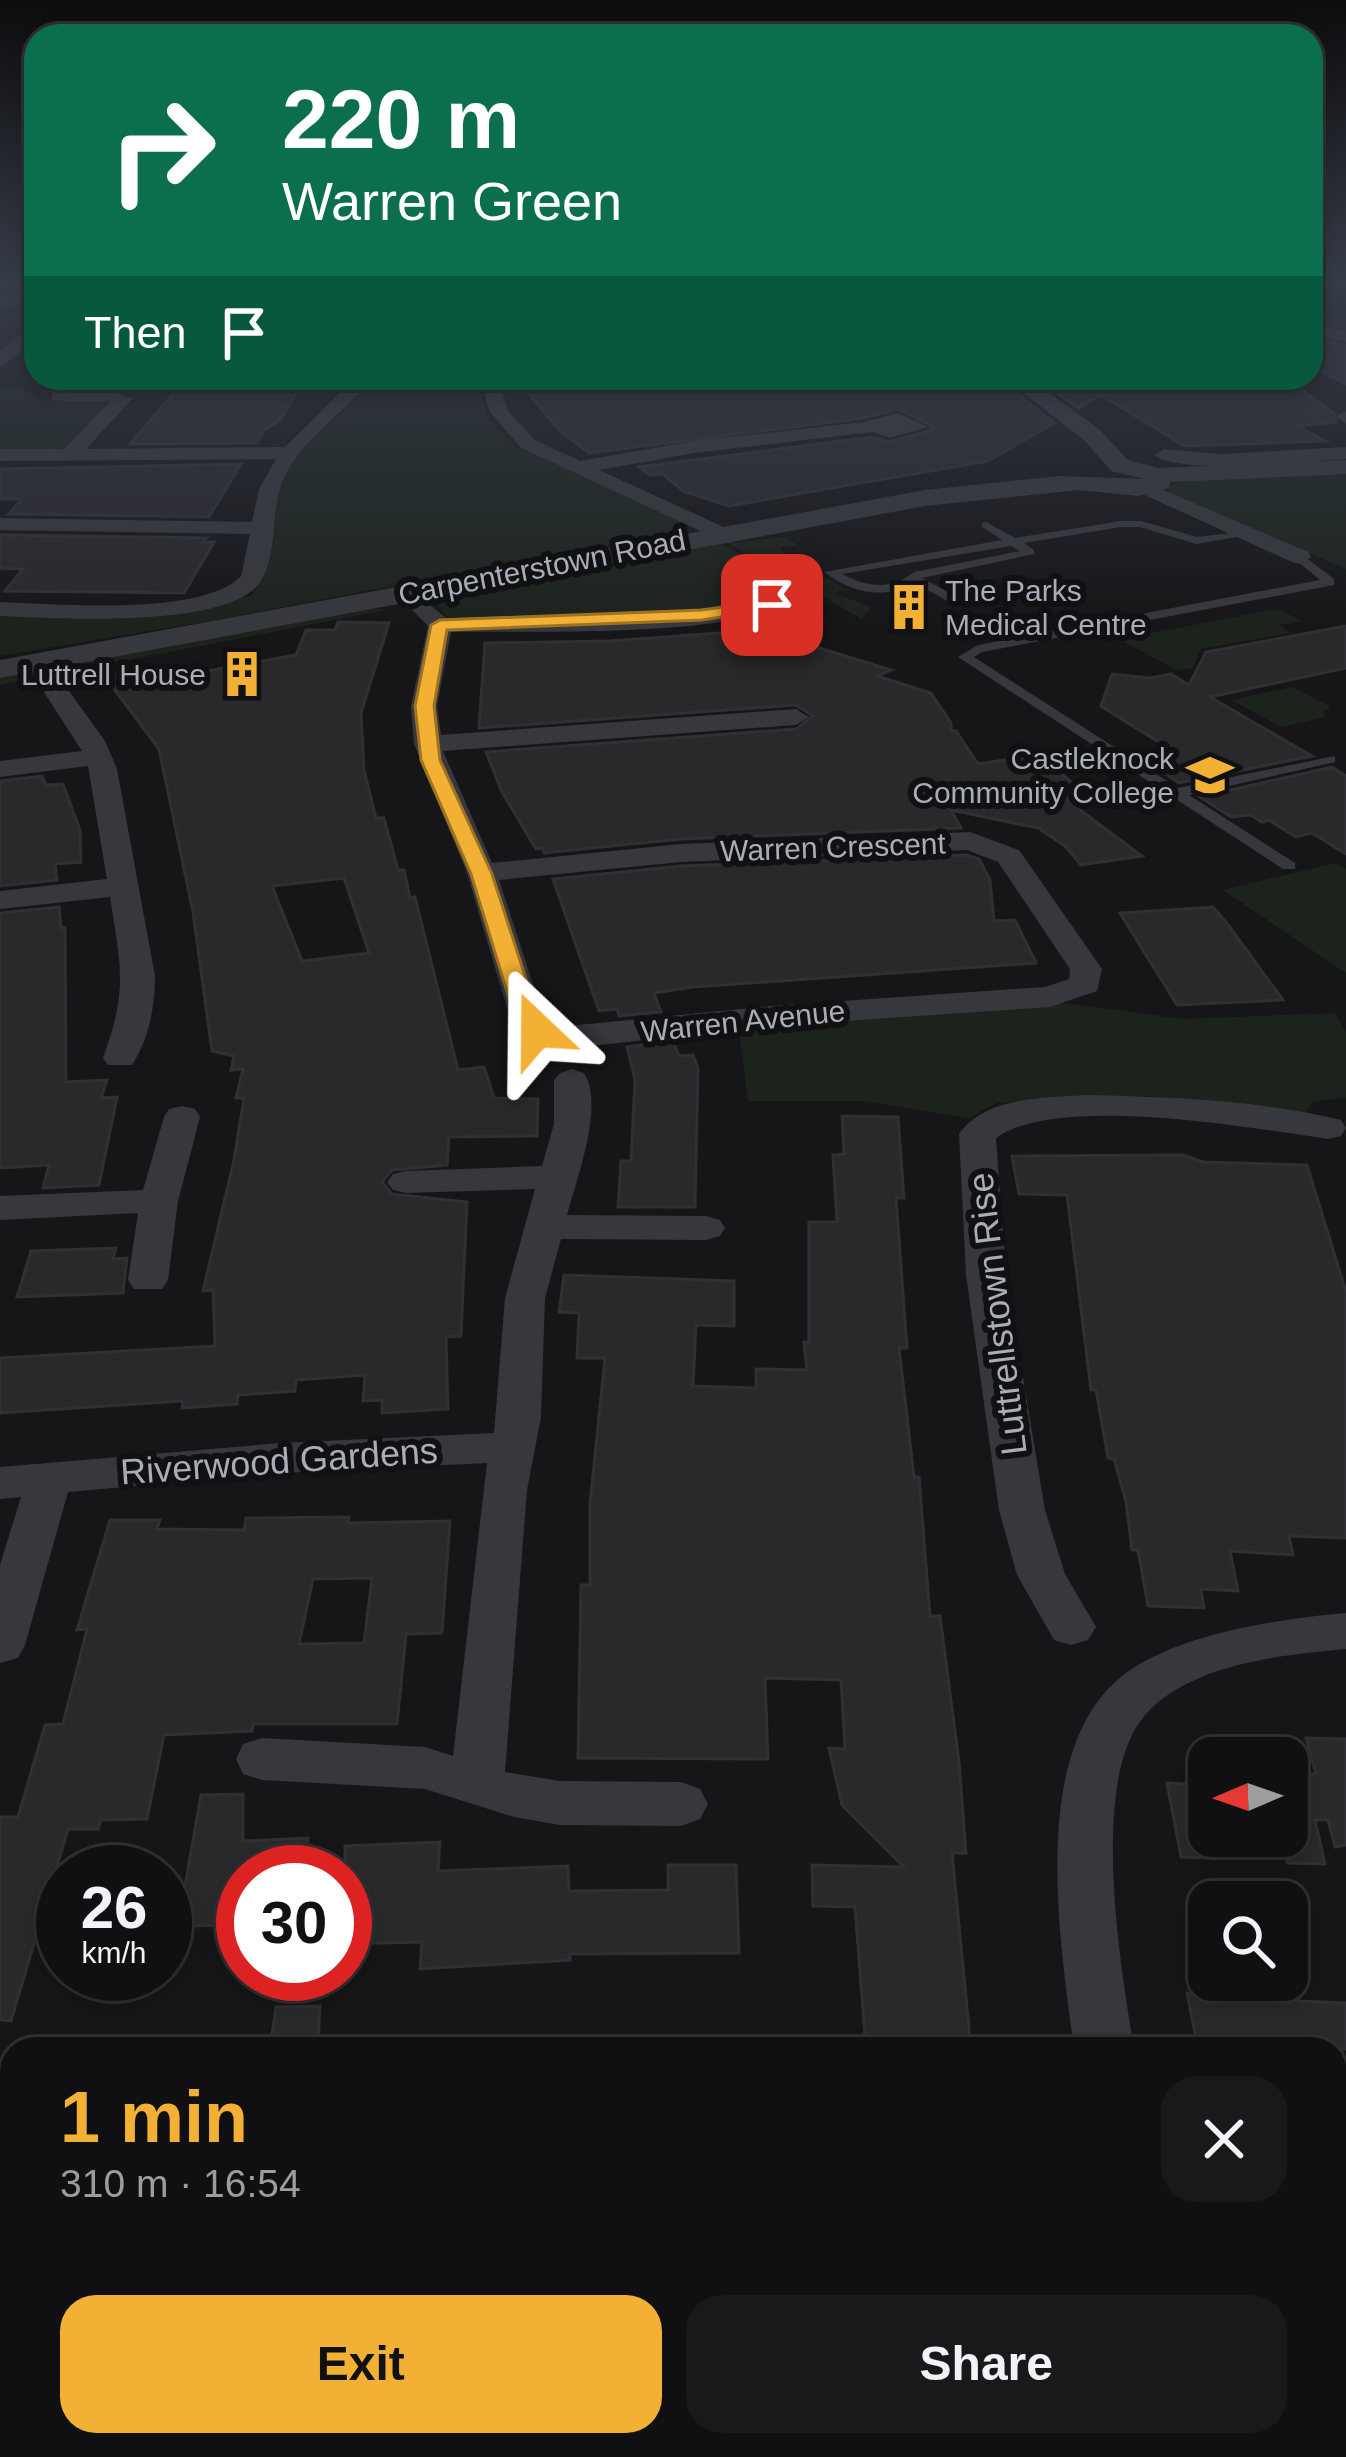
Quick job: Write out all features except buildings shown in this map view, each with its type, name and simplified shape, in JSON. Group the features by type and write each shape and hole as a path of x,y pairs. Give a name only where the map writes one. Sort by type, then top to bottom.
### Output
{"street":[{"path":"70,454 122,398"},
{"path":"0,609 180,605 234,596 255,572 260,558 257,528 269,488 288,453 344,398"},
{"path":"493,398 509,427 528,444 720,534"},
{"path":"1042,398 1092,435 1120,466"},
{"path":"575,468 694,447 872,427"},
{"path":"0,455 288,453"},
{"path":"1346,453 1221,460 1156,473 1114,489 1082,478 1084,472 1120,466 1156,473 1346,467"},
{"path":"1156,473 1248,534 1300,557"},
{"name":"Carpenterstown Road","path":"0,668 202,635 720,534 962,493 1088,482"},
{"path":"0,524 257,528"},
{"path":"406,592 440,625 702,615 756,610 781,597"},
{"name":"Warren Avenue","path":"440,625 424,706 428,744 440,789 482,874 529,1024 556,1037 1066,993"},
{"path":"58,692 99,757 140,976 138,1008 120,1058"},
{"path":"428,744 796,717"},
{"path":"0,769 99,757"},
{"name":"Warren Crescent","path":"482,874 681,853 970,841 1010,856 1086,969 1085,984 1066,993"},
{"path":"0,901 121,886"},
{"path":"477,1785 511,1447 520,1417 525,1298 572,1124 572,1080"},
{"name":"Luttrellstown Rise","path":"1071,1627 1041,1575 1022,1510 986,1275 977,1134 989,1120 1005,1114 1085,1107 1202,1111 1340,1134"},
{"path":"148,1280 159,1201 182,1117"},
{"path":"406,1182 560,1177"},
{"path":"2,1214 159,1201"},
{"path":"544,1227 706,1228"},
{"name":"Riverwood Gardens","path":"0,1484 281,1458 511,1447"},
{"path":"0,1646 49,1479"},
{"path":"1102,2037 1093,1975 1087,1835 1100,1739 1128,1700 1164,1678 1229,1652 1346,1631"},
{"path":"262,1759 424,1768 560,1803 680,1804"}],"lane":[{"path":"986,525 1016,541 1030,552 914,578 905,585 864,590 830,572 1016,541 1128,523 1196,541 1248,534"},
{"path":"1300,557 1330,582"},
{"path":"914,578 953,600"},
{"path":"1289,866 968,664 966,655 1330,582 1346,586"},
{"path":"1176,794 1330,759"}],"shaded area":[{"path":"0,398 114,398 66,448 0,453"},
{"path":"356,398 482,398 487,418 514,446 684,522 678,531 216,620 0,656 0,614 187,609 250,596 266,569 284,479 303,451"},
{"path":"1346,472 1346,569 1170,493 1167,487 1188,479"},
{"path":"785,537 798,545 780,548 785,553 772,557 813,582 829,579 846,590 834,593 871,607 862,619 728,543"},
{"path":"722,544 772,571 754,585 755,603 688,612 448,618 438,605 464,592"},
{"path":"363,608 385,610 0,685 0,677"},
{"path":"1277,609 1303,621 1280,625 1290,633 1201,649 1193,668 1176,670 1119,639"},
{"path":"1292,687 1331,707 1322,712 1326,717 1281,727 1231,700"},
{"path":"1335,863 1346,869 1346,973 1223,890"},
{"path":"1065,1003 1182,1019 1335,1013 1346,1033 1346,1098 1313,1101 1305,1113 1147,1096 997,1103 968,1118 863,1101 748,1101 738,1025"}],"place":[{"name":"The Parks Medical Centre","path":"909,607"},
{"name":"Luttrell House","path":"242,674"},
{"name":"Castleknock Community College","path":"1210,775"}],"route":[{"path":"537,1030 529,1024 482,874 440,789 431,760 424,706 440,625 702,615 772,605"}]}
